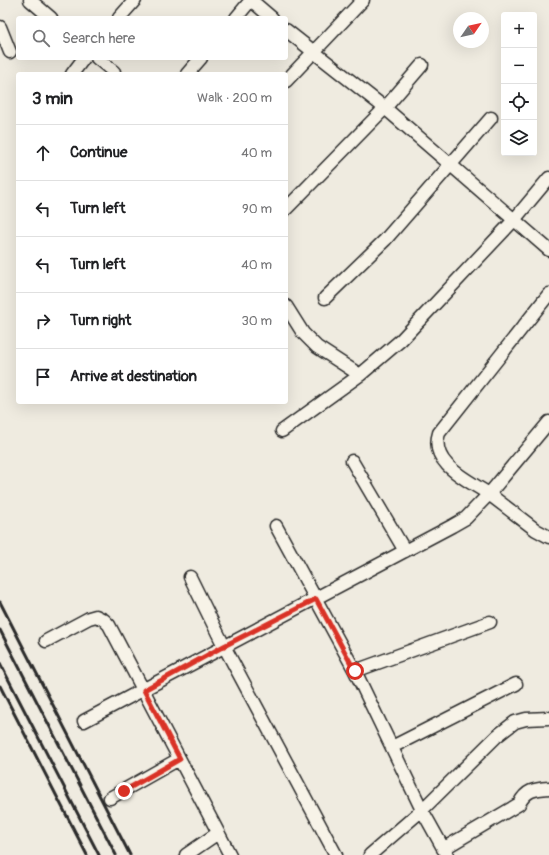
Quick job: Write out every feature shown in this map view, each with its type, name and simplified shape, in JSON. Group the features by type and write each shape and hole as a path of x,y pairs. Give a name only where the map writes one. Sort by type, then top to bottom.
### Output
{"street":[{"path":"30,0 49,16"},
{"path":"120,16 135,0"},
{"path":"238,16 251,0 270,16"},
{"path":"288,79 363,0"},
{"path":"0,28 10,52"},
{"path":"288,32 385,108 549,250"},
{"path":"74,72 82,60"},
{"path":"99,60 114,72"},
{"path":"189,72 199,60"},
{"path":"288,207 385,108 422,65"},
{"path":"325,298 385,240 491,118"},
{"path":"282,431 360,374 401,340 514,220 549,178"},
{"path":"549,294 439,433 436,441 438,452 451,469 489,494 536,530 549,537"},
{"path":"288,309 303,333 317,347 360,374"},
{"path":"84,721 466,518 489,494 549,422"},
{"path":"352,461 405,551"},
{"path":"276,526 355,671 422,810 445,852 519,804 525,793 534,789 549,788"},
{"path":"190,577 224,646 336,855"},
{"path":"46,641 89,618 96,616 104,620 109,625 230,855"},
{"path":"355,671 490,622"},
{"path":"392,746 516,684"},
{"path":"370,855 422,810 497,736 516,722 526,719 549,718"},
{"path":"110,798 180,759"},
{"path":"186,855 218,833"}],"railway":[{"path":"0,602 130,855"},
{"path":"0,630 116,855"},
{"path":"0,663 99,855"},
{"path":"0,686 87,855"}],"route":[{"path":"124,791 180,759 144,690 224,646 316,599 355,671"}]}
